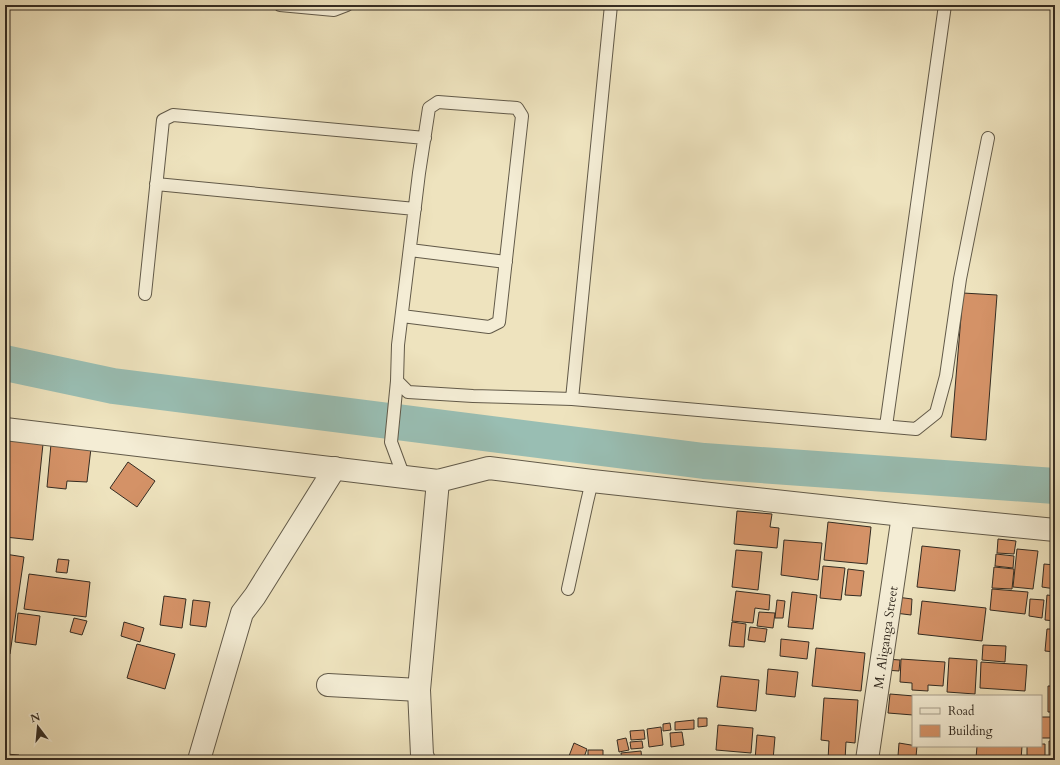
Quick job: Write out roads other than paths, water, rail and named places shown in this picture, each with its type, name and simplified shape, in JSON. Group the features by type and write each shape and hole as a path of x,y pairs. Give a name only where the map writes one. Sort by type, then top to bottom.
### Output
{"street":[{"path":"5,429 438,481 488,468 903,515 1055,530"},
{"path":"199,760 242,613 255,596 336,468"},
{"path":"424,760 422,755 419,690 438,481"},
{"name":"M. Aliganga Street","path":"867,760 903,515"},
{"path":"328,686 419,690"}],"lane":[{"path":"280,5 334,10 347,5"},
{"path":"572,399 611,5"},
{"path":"886,426 945,5"},
{"path":"402,316 489,327 499,322 522,116 517,108 438,102 429,108 398,345 396,396 391,433 391,442 404,476"},
{"path":"145,294 163,120 173,115 425,138"},
{"path":"397,381 408,392 473,396 572,399 916,429 936,413 946,376 960,279 988,138"},
{"path":"156,184 415,210"},
{"path":"410,250 506,262"},
{"path":"568,589 592,480"}],"waterway":[{"path":"5,363 113,386 704,461 1055,486"}]}
